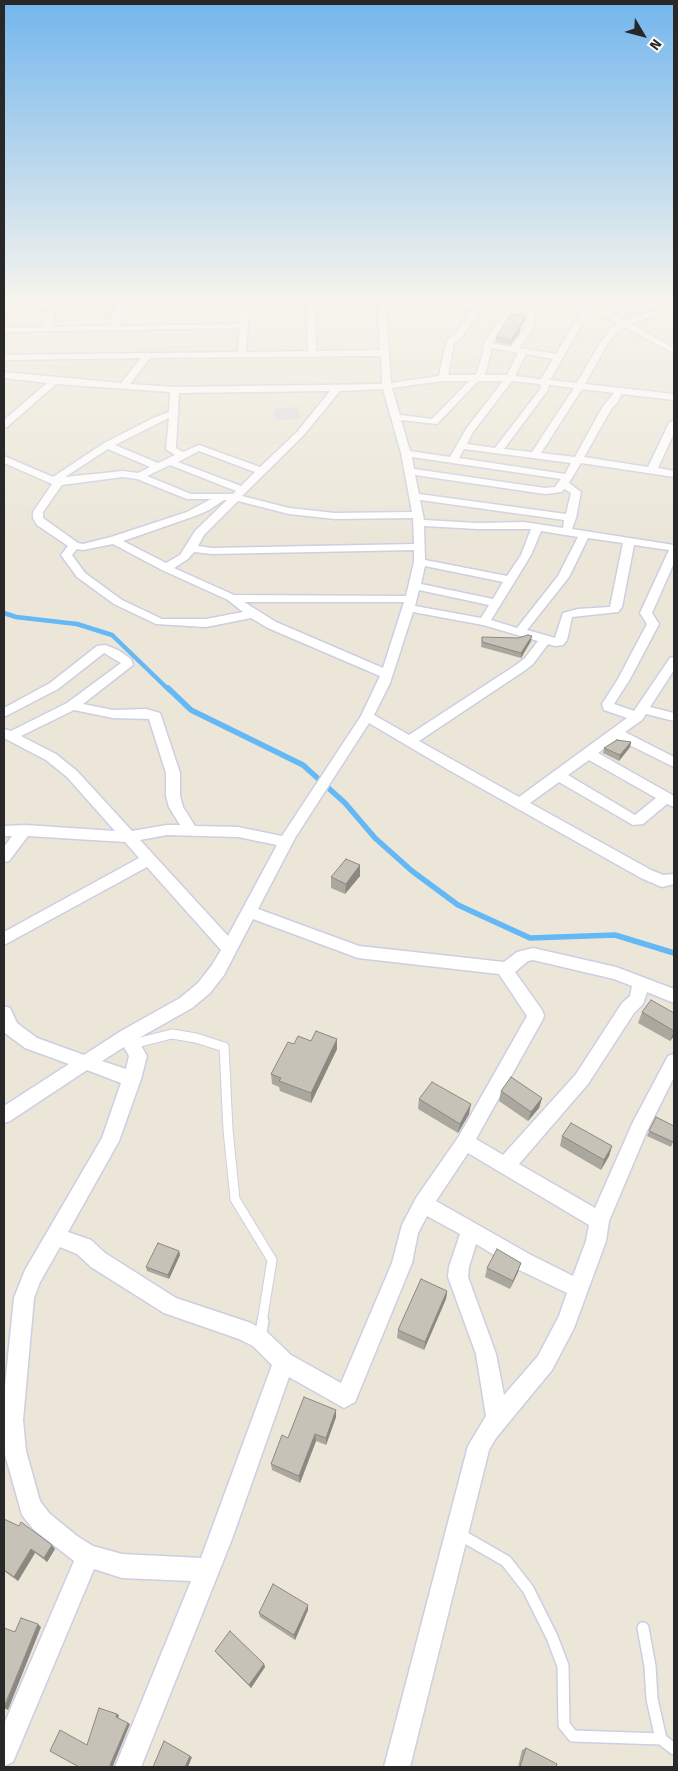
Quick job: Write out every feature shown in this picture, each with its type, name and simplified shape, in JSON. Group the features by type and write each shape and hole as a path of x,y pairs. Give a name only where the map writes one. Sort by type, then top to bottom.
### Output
{"street":[{"path":"4,425 54,381 175,390 337,388 387,386 424,381"},
{"path":"124,386 128,381"},
{"path":"4,1115 86,1063 130,1040 186,1003 204,988 218,970 286,842 367,716 387,674 410,603 420,562 418,519 414,496 406,453 387,381"},
{"path":"396,417 434,422 474,381"},
{"path":"454,459 482,413 508,381"},
{"path":"532,381 674,397"},
{"path":"535,455 583,381"},
{"path":"498,450 545,388 544,382"},
{"path":"166,568 176,563 191,548 199,533 300,434 337,388"},
{"path":"175,390 175,413 171,449 182,454"},
{"path":"409,471 545,491 558,490 566,480 608,406 614,401 620,390"},
{"path":"175,413 156,420 107,445 55,482 38,512 40,523 74,545 83,547 114,540 199,511 221,497"},
{"path":"652,470 674,423"},
{"path":"107,445 159,467"},
{"path":"461,446 674,474"},
{"path":"139,476 197,448 202,448 261,471"},
{"path":"406,453 454,459 566,480 576,492 567,531"},
{"path":"4,459 55,482 108,475 139,476 183,496 221,497 238,494"},
{"path":"170,462 238,494 289,511 335,516 418,519 478,526 538,526 674,550 646,613 653,624 624,679 608,704 609,707 674,718"},
{"path":"414,496 571,518"},
{"path":"484,622 526,555 538,526"},
{"path":"520,632 562,577 585,534"},
{"path":"114,540 166,568 232,598 253,614 272,624 387,674"},
{"path":"232,598 410,603 555,642 561,640 567,616 572,613 614,610 629,542"},
{"path":"74,545 66,555 82,575 118,602 160,622 206,624 253,614"},
{"path":"191,548 212,550 419,547"},
{"path":"420,562 510,580"},
{"path":"415,586 496,603"},
{"path":"410,741 520,668 529,661 545,639"},
{"path":"4,713 54,686 101,649 114,653 127,662 127,665 72,706 7,735"},
{"path":"520,804 589,754 640,713 674,661"},
{"path":"72,706 113,714 146,713 155,716 173,773 173,796 176,807 191,831"},
{"path":"367,716 646,874 672,883"},
{"path":"616,733 674,763"},
{"path":"7,735 51,757 72,774 229,948"},
{"path":"559,776 633,820 638,820 670,800 589,754"},
{"path":"4,831 25,830 129,837 167,830 238,832 286,842"},
{"path":"4,857 25,830"},
{"path":"4,939 149,859"},
{"path":"249,912 358,952 504,968 511,967 523,956 533,954 616,972 674,996"},
{"path":"56,1236 84,1247 98,1260 171,1306 244,1330 260,1339 284,1362 342,1396 347,1394 402,1262 409,1231 423,1204 465,1142 535,1019 536,1015 504,968"},
{"path":"505,1166 582,1079 628,1008 637,998 641,983"},
{"path":"4,1013 11,1028 31,1043 132,1079"},
{"path":"130,1040 138,1056 110,1141 32,1277 24,1298 12,1420 15,1451 30,1506 41,1521 69,1544 88,1556 122,1566 206,1570"},
{"path":"397,1767 479,1446 488,1430 545,1363 567,1321 577,1288 596,1241 599,1221 639,1128 674,1061"},
{"path":"465,1142 599,1221"},
{"path":"423,1204 524,1262 577,1288"},
{"path":"471,1230 458,1277 486,1354 497,1419"},
{"path":"128,1767 220,1539 284,1362"},
{"path":"4,1753 88,1556"}],"lane":[{"path":"130,1040 172,1034 196,1038 224,1047 228,1130 235,1199 272,1260 260,1339"},
{"path":"457,1533 506,1561 528,1589 564,1666 564,1724 573,1736 661,1738"},
{"path":"643,1628 650,1666 652,1699 661,1738 674,1749"}],"shaded area":[{"path":"298,407 300,419 276,420 274,409"}],"building":[{"path":"528,635 532,636 521,653 482,642 482,637 518,638"},
{"path":"617,740 631,742 620,755 604,748"},
{"path":"346,859 360,865 346,884 331,877"},
{"path":"651,1000 674,1013 674,1031 642,1012"},
{"path":"316,1031 337,1039 311,1093 279,1081 281,1078 271,1074 288,1042 294,1044 298,1036 311,1041"},
{"path":"511,1077 542,1098 531,1112 501,1091"},
{"path":"432,1082 471,1104 460,1124 419,1099"},
{"path":"656,1117 674,1126 673,1142 649,1131"},
{"path":"571,1123 612,1146 604,1160 562,1136"},
{"path":"158,1243 179,1251 168,1275 146,1267"},
{"path":"497,1249 521,1263 513,1281 487,1268"},
{"path":"421,1279 447,1291 425,1342 398,1330"},
{"path":"304,1397 336,1410 326,1438 315,1434 299,1476 271,1464 282,1435 288,1438"},
{"path":"4,1519 19,1526 21,1522 52,1545 44,1558 31,1549 14,1577 4,1570"},
{"path":"273,1584 308,1605 294,1635 259,1613"},
{"path":"21,1618 38,1624 4,1707 4,1628 15,1632"},
{"path":"230,1631 264,1664 249,1685 215,1651"},
{"path":"99,1708 117,1714 116,1717 128,1723 110,1765 112,1767 79,1767 50,1751 60,1730 87,1745"},
{"path":"164,1741 190,1756 185,1767 153,1767"},
{"path":"526,1748 557,1764 556,1767 520,1767"}],"waterway":[{"path":"4,613 16,617 77,624 112,635 169,690"},
{"path":"168,688 191,710 303,765 345,803 375,838 412,871 458,905 530,938 615,935 674,953"}]}
